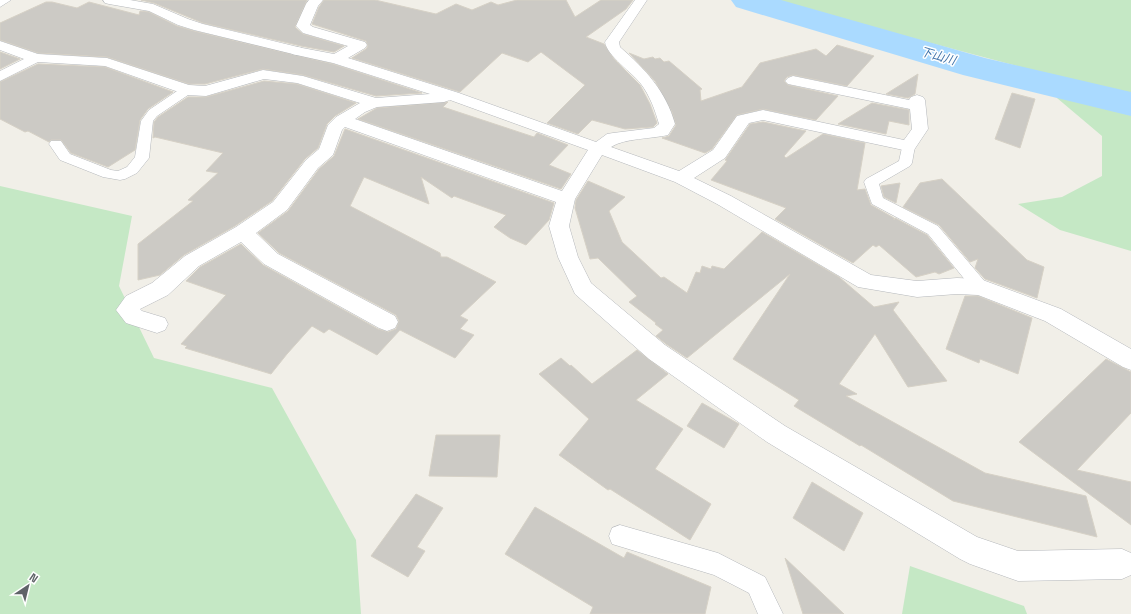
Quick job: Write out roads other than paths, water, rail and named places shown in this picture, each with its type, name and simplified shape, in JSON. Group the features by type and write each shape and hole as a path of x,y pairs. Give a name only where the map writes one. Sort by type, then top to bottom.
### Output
{"street":[{"path":"109,0 152,8 199,28 336,59 454,96 681,178 724,200 866,282 917,289 957,286 980,287 1053,315 1131,360"},
{"path":"317,0 312,4 303,26 308,30 360,45 336,59"},
{"path":"641,0 612,42 613,48 642,74 648,82 664,110 667,124 662,131 613,138 598,148 566,199 560,226 568,257 583,288 657,352 776,434 970,549 1018,566 1122,564"},
{"path":"0,45 36,58 107,62 187,90 206,91 263,74 298,79 331,88 375,103"},
{"path":"0,77 36,58"},
{"path":"681,178 719,154 743,119 764,115 908,146 920,129 917,103 793,81"},
{"path":"157,324 134,317 127,310 134,302 160,289 192,260 243,232 280,206 312,164 328,151 334,129 342,120 359,109 375,103 454,96"},
{"path":"342,120 566,199"},
{"path":"243,232 271,259 387,322"}],"lane":[{"path":"0,4 6,0"},
{"path":"56,144 65,157 108,174 120,176 132,170 142,158 147,121 153,114 187,90"},
{"path":"908,146 905,163 871,182 877,201 933,230 980,287"},
{"path":"620,536 718,565 757,585 771,614"}],"waterway":[{"name":"下山川","path":"747,0 976,67 1131,104"}]}
